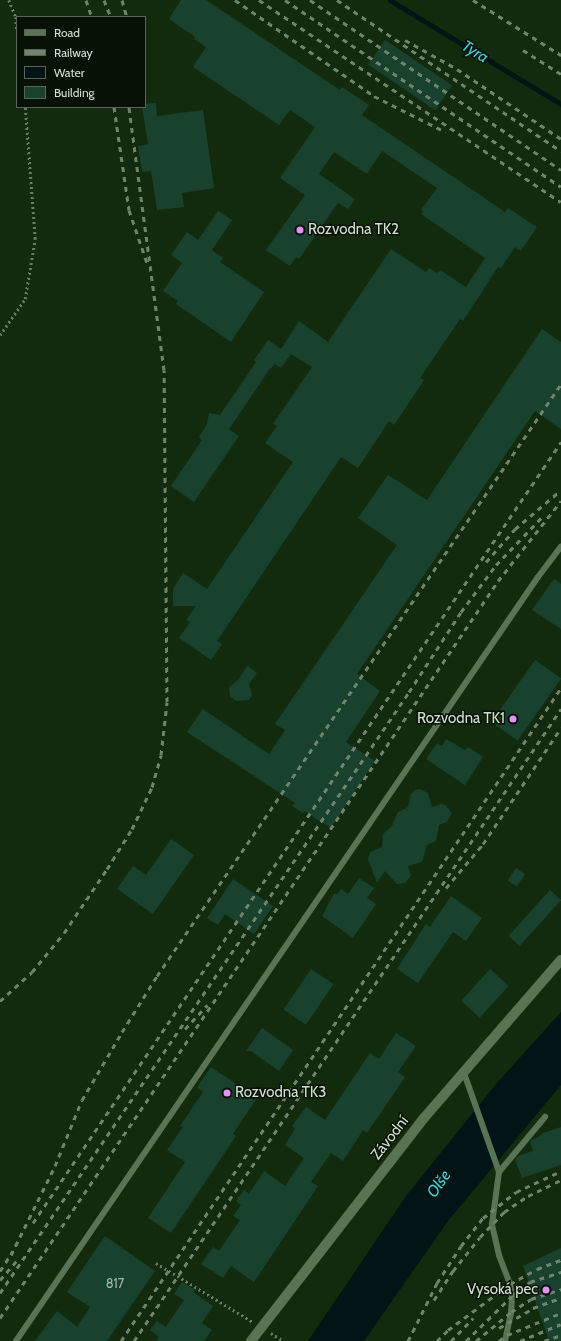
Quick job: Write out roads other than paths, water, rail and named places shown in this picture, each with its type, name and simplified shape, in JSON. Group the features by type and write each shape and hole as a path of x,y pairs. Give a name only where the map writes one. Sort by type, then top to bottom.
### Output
{"street":[{"name":"Závodní","path":"251,1341 424,1118 561,960"}],"lane":[{"path":"16,1341 538,577 561,547"},
{"path":"464,1073 499,1172 492,1224 499,1255 510,1284 512,1296 506,1341"},
{"path":"499,1172 545,1117"}],"water":[{"name":"Olše","path":"561,1012 561,1085 448,1221 364,1341 308,1341 406,1196 496,1084"}],"waterway":[{"name":"Tyra","path":"390,0 561,104"}],"railway":[{"path":"86,0 92,16"},
{"path":"104,0 111,16"},
{"path":"122,0 127,16"},
{"path":"235,0 374,96 446,132"},
{"path":"259,0 561,202"},
{"path":"285,0 561,187"},
{"path":"310,0 561,170"},
{"path":"337,0 561,151"},
{"path":"473,0 561,55"},
{"path":"405,40 457,69 561,139"},
{"path":"523,50 561,74"},
{"path":"114,108 129,210 147,263"},
{"path":"0,1001 32,972 64,933 107,869 132,829 152,787 161,755 167,702 164,370 129,108"},
{"path":"11,1255 55,1166 82,1100 157,976 561,384"},
{"path":"33,1223 561,442"},
{"path":"486,562 515,529 561,490"},
{"path":"0,1318 498,581 561,501"},
{"path":"0,1293 409,692 461,612 496,565 542,517"},
{"path":"121,1341 561,688"},
{"path":"134,1341 561,709"},
{"path":"446,888 483,844 561,728"},
{"path":"185,1029 207,1005"},
{"path":"408,1341 437,1283 461,1246 483,1218 516,1192 561,1171"},
{"path":"434,1300 453,1271 480,1237 504,1212 528,1196 561,1180"},
{"path":"0,1271 13,1251"},
{"path":"0,1280 19,1258"},
{"path":"437,1341 448,1330 510,1284 537,1269 561,1260"},
{"path":"466,1341 512,1296 530,1282 561,1272"},
{"path":"476,1341 511,1312 531,1299 561,1289"},
{"path":"499,1328 533,1308 561,1298"},
{"path":"499,1341 507,1335 561,1313"},
{"path":"451,1341 473,1318"},
{"path":"520,1341 561,1324"},
{"path":"544,1341 561,1335"}],"place":[{"name":"Rozvodna TK2","path":"300,230"},
{"name":"Rozvodna TK1","path":"513,719"},
{"name":"Rozvodna TK3","path":"227,1093"},
{"name":"Vysoká pec","path":"546,1290"}]}
